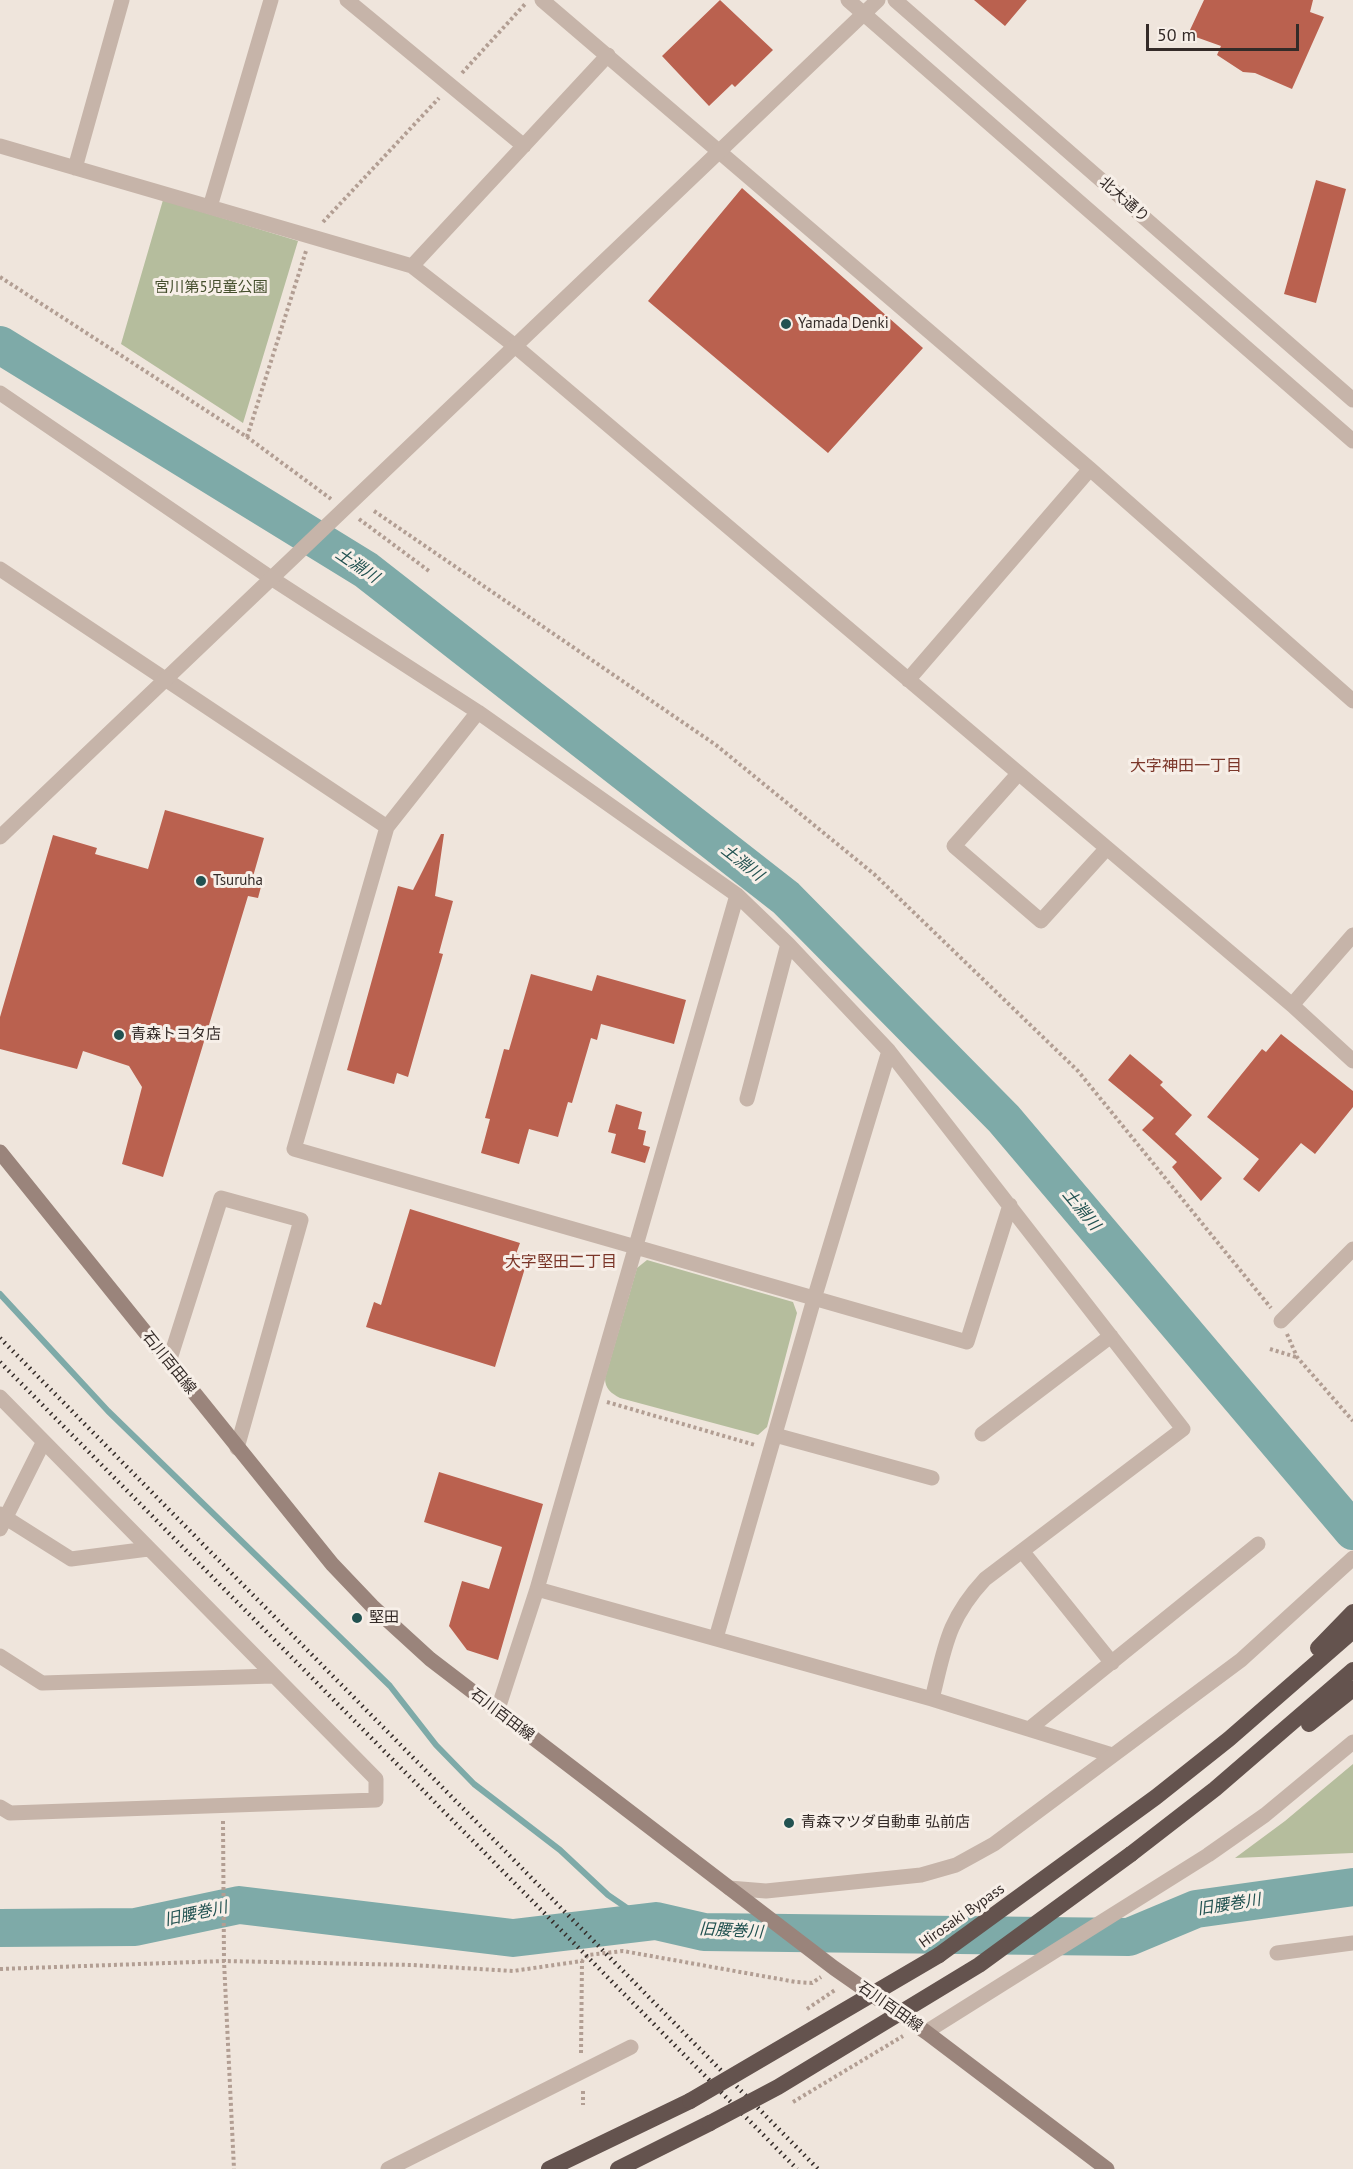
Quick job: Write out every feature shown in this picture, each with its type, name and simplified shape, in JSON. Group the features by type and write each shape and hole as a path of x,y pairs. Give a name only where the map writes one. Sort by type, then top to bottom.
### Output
{"highway":[{"name":"Hirosaki Bypass","path":"549,2169 690,2101 939,1955 1071,1861 1250,1721 1351,1620"},
{"path":"618,2169 778,2088 979,1965 1131,1854 1215,1789 1353,1670"},
{"path":"1215,1789 1295,1734 1353,1689"}],"main road":[{"name":"石川百田線","path":"0,1152 332,1564 372,1606 430,1659 497,1712 829,1965 926,2032 1107,2169"}],"street":[{"path":"75,168 122,0"},
{"path":"210,207 271,0"},
{"path":"347,0 524,146"},
{"path":"542,0 722,151 1090,469 1353,701"},
{"path":"848,0 1353,441"},
{"path":"0,837 878,0"},
{"name":"北大通り","path":"895,0 1353,400"},
{"path":"412,266 608,56"},
{"path":"0,146 412,266 515,346 1292,1005 1353,1061"},
{"path":"0,393 276,574 478,712 737,896 788,944 889,1051 1183,1429 985,1580 967,1599 949,1630 932,1699"},
{"path":"908,680 1090,469"},
{"path":"0,569 387,827"},
{"path":"478,712 387,827 294,1149 967,1342 1010,1205"},
{"path":"1018,774 954,846 1041,921 1107,848"},
{"path":"497,1712 537,1589 737,896"},
{"path":"1292,1005 1353,935"},
{"path":"747,1099 788,944"},
{"path":"716,1638 814,1299 889,1051"},
{"path":"169,1362 221,1198 301,1220 237,1448"},
{"path":"1281,1321 1353,1249"},
{"path":"982,1434 1111,1336"},
{"path":"0,1397 376,1779 376,1800 10,1813 0,1807"},
{"path":"773,1442 932,1478"},
{"path":"43,1443 2,1520 70,1558 148,1549"},
{"path":"1029,1730 1258,1544"},
{"path":"1022,1551 1112,1663"},
{"path":"729,1888 766,1891 921,1875 956,1865 994,1844 1241,1660 1353,1558"},
{"path":"537,1589 932,1699 1112,1755"},
{"path":"0,1656 42,1683 273,1676"},
{"path":"926,2032 1208,1855 1265,1815 1353,1742"},
{"path":"1277,1953 1353,1943"},
{"path":"388,2169 631,2047"}],"path":[{"path":"247,436 311,236 529,0"},
{"path":"0,277 247,436 341,511 429,571"},
{"path":"374,511 717,745 874,874 1078,1071 1281,1321 1297,1357 1353,1421"},
{"path":"1270,1349 1297,1357"},
{"path":"593,1398 773,1442"},
{"path":"223,1806 224,1961 234,2169"},
{"path":"0,1969 224,1961 412,1965 513,1971 582,1961 588,1955 623,1951 812,1983 829,1965"},
{"path":"582,1961 582,2072"},
{"path":"793,2102 906,2034"}],"green space":[{"name":"宮川第5児童公園","path":"163,200 298,241 243,423 121,344"},
{"path":"647,1260 793,1302 797,1313 767,1427 758,1435 620,1398 607,1388 605,1378 637,1268"},
{"path":"1353,1764 1353,1853 1235,1858 1285,1821"}],"building":[{"path":"720,0 773,50 735,87 732,84 709,106 662,56"},
{"path":"974,0 1027,0 1005,26"},
{"path":"1204,0 1313,0 1310,12 1324,17 1292,89 1255,73 1243,72 1217,55 1221,46 1193,36 1190,30"},
{"path":"1316,180 1346,189 1316,303 1284,294"},
{"name":"Yamada Denki","path":"742,188 923,348 828,453 648,301"},
{"path":"165,810 264,838 252,880 262,883 258,898 248,896 163,1177 122,1164 142,1087 129,1066 83,1051 77,1069 0,1049 0,1017 53,835 97,848 95,854 148,869"},
{"path":"441,834 444,834 435,896 453,901 439,953 443,954 408,1077 397,1073 394,1084 347,1070 398,886 413,890"},
{"path":"531,974 592,991 597,975 686,1000 674,1044 601,1024 597,1040 591,1038 572,1103 568,1102 558,1137 529,1129 519,1164 481,1153 490,1119 485,1118 504,1049 509,1050"},
{"path":"1281,1034 1353,1091 1353,1107 1315,1154 1301,1143 1259,1192 1243,1179 1259,1159 1207,1117 1262,1049 1266,1052"},
{"path":"1130,1054 1163,1082 1160,1085 1192,1115 1175,1134 1222,1178 1201,1201 1172,1167 1177,1162 1142,1130 1154,1118 1108,1080"},
{"path":"616,1104 642,1112 638,1129 646,1131 643,1145 650,1147 645,1163 611,1153 616,1134 608,1132"},
{"path":"410,1209 520,1243 516,1254 528,1258 495,1367 366,1327 374,1302 381,1305"},
{"path":"439,1472 543,1504 498,1660 467,1650 449,1626 462,1581 489,1589 502,1547 424,1522"}],"waterway":[{"name":"土淵川","path":"0,345 366,570 786,898 1004,1119 1353,1531"},
{"path":"0,1294 108,1411 390,1686 436,1745 474,1784 560,1850 608,1895 627,1908 656,1921"},
{"name":"旧腰巻川","path":"0,1928 135,1927 239,1905 513,1938 656,1921 704,1932 1129,1937 1196,1909 1353,1887"}],"railway":[{"path":"0,1338 818,2169"},
{"path":"0,1362 797,2169"}],"place":[{"name":"Yamada Denki","path":"786,324"},
{"name":"Tsuruha","path":"201,881"},
{"name":"青森トヨタ店","path":"119,1035"},
{"name":"堅田","path":"357,1618"},
{"name":"青森マツダ自動車 弘前店","path":"789,1823"}],"district":[{"name":"大字神田一丁目","path":"1186,766"},
{"name":"大字堅田二丁目","path":"561,1262"}]}
